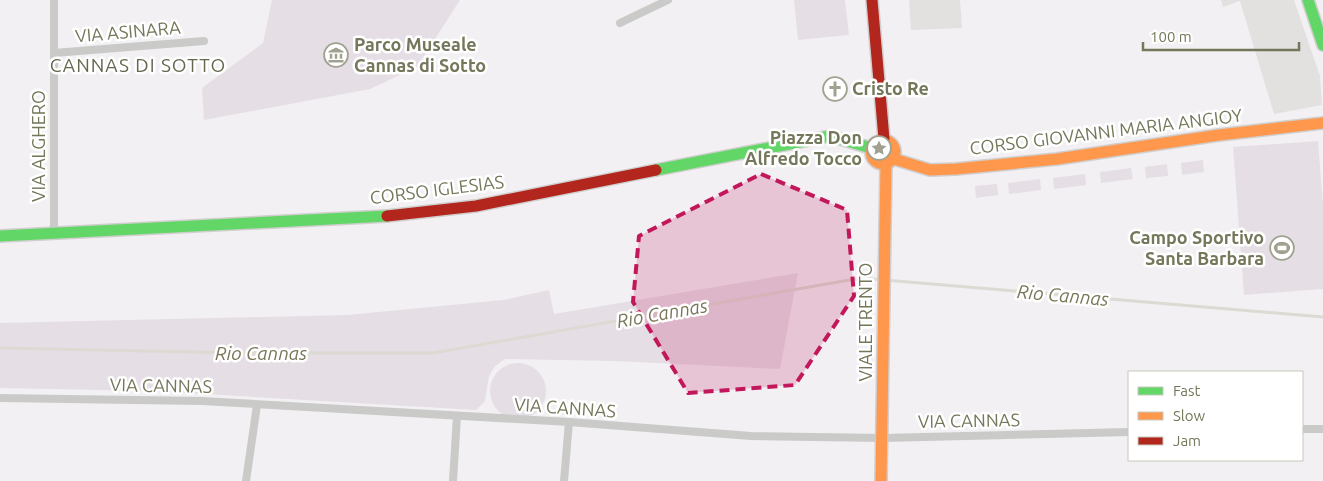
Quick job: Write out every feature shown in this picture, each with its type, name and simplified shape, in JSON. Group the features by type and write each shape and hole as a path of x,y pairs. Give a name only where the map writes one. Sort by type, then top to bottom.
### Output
{"street":[{"name":"VIA ALGHERO","path":"54,0 54,233"},
{"path":"620,23 668,0"},
{"path":"872,0 884,139"},
{"path":"1308,0 1323,45"},
{"name":"VIA ASINARA","path":"54,54 204,41"},
{"name":"CORSO GIOVANNI MARIA ANGIOY","path":"890,162 930,170 956,169 1057,159 1219,135 1323,123"},
{"name":"CORSO IGLESIAS","path":"0,236 416,214 476,206 830,136 871,148"},
{"path":"884,139 894,145 896,152 890,162 874,160 871,148 876,141 884,139"},
{"name":"VIALE TRENTO","path":"881,481 884,263 890,162"},
{"name":"VIA CANNAS","path":"0,398 257,404 569,422 751,436 882,438 1128,432"},
{"path":"246,481 257,404"},
{"path":"453,481 457,416"},
{"path":"564,481 569,422"},
{"path":"1303,429 1323,429"}],"highlighted area":[{"path":"761,174 847,210 854,296 795,385 688,393 633,302 639,236"}],"shaded area":[{"name":"Parco Museale Cannas di Sotto","path":"272,0 460,0 417,67 370,89 204,120 202,88 263,43"},
{"path":"794,0 845,0 849,35 798,40"},
{"path":"909,0 960,0 962,28 911,30"},
{"path":"1221,0 1294,0 1320,76 1322,105 1274,114 1240,1 1223,7"},
{"name":"Campo Sportivo Santa Barbara","path":"1318,141 1323,206 1323,289 1244,295 1233,147"},
{"path":"1203,160 1204,172 1182,175 1181,163"},
{"path":"1167,164 1168,176 1146,178 1145,167"},
{"path":"1131,168 1133,179 1101,183 1100,172"},
{"path":"1085,174 1086,185 1054,189 1053,178"},
{"path":"1040,179 1041,190 1009,194 1008,183"},
{"path":"997,184 998,195 976,198 975,186"},
{"path":"798,273 780,369 615,361 505,359 495,366 489,376 485,401 476,410 153,391 0,388 0,323 348,315 503,300 549,290 554,314"},
{"path":"518,363 529,365 538,371 544,380 546,391 544,402 538,411 529,417 518,419 507,417 498,411 492,402 490,391 492,380 498,371 507,365"}],"waterway":[{"name":"Rio Cannas","path":"0,348 246,353 433,353 861,278 1323,317"}],"traffic: fast":[{"path":"1308,0 1323,45"},
{"path":"656,170 830,136 871,148"},
{"path":"0,236 387,216"}],"traffic: slow":[{"path":"894,159 930,170 956,169 1057,159 1219,135 1323,123"},
{"path":"883,140 892,143 895,152 892,161 883,164 874,161 871,152 874,143 883,140"},
{"path":"881,481 886,164"}],"traffic: jam":[{"path":"872,0 884,139"},
{"path":"387,216 476,206 656,170"}],"place":[{"name":"Parco Museale Cannas di Sotto","path":"336,55"},
{"name":"Cristo Re","path":"835,89"},
{"name":"Piazza Don Alfredo Tocco","path":"879,148"},
{"name":"Campo Sportivo Santa Barbara","path":"1282,248"}],"district":[{"name":"CANNAS DI SOTTO","path":"138,65"}]}
